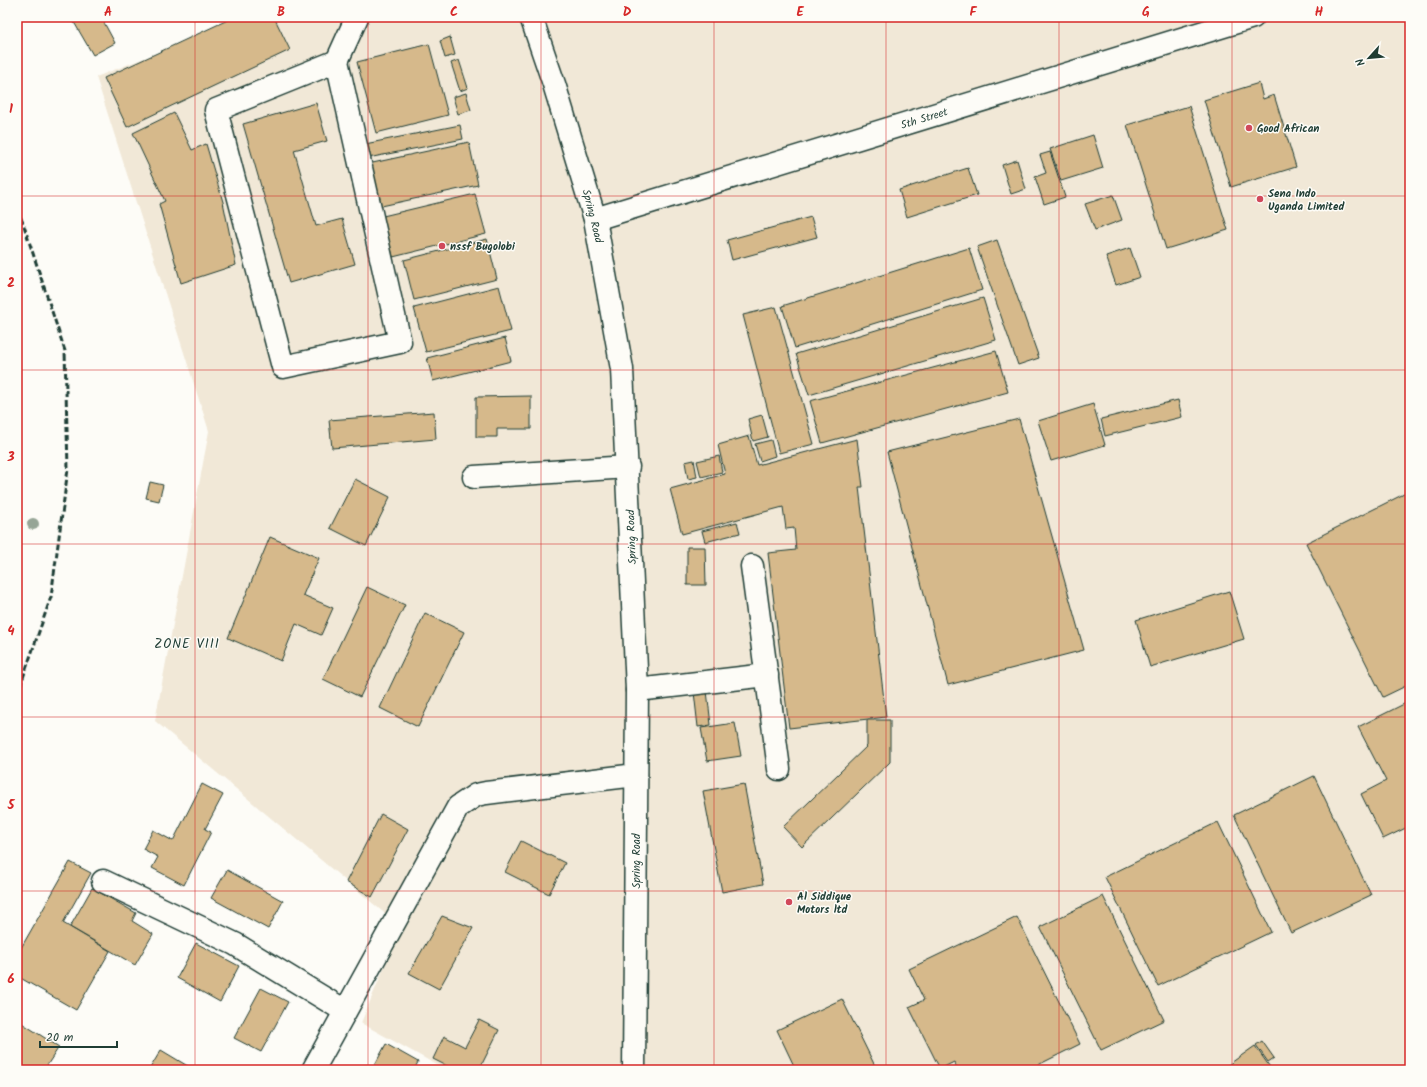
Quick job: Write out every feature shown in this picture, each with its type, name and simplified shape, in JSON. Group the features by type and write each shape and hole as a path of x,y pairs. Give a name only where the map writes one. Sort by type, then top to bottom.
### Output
{"street":[{"path":"337,61 216,110 283,366 400,342 337,61 358,17"},
{"name":"Spring Road","path":"531,17 554,84 595,219 622,370 628,467 637,690 634,1070"},
{"name":"5th Street","path":"595,219 1253,17"},
{"path":"474,477 628,467"},
{"path":"752,566 778,769"},
{"path":"637,690 766,675"},
{"path":"312,1070 458,807 466,800 476,795 636,775"},
{"path":"103,881 235,944 345,1011"}],"shaded area":[{"path":"249,17 1410,17 1410,1070 446,1070 361,1023 401,927 155,721 209,431 96,77"}],"building":[{"path":"71,17 101,17 115,43 93,55"},
{"path":"234,17 274,17 290,50 127,127 104,78"},
{"path":"450,37 455,55 445,58 440,41"},
{"path":"429,44 448,115 376,133 357,62"},
{"path":"459,60 468,88 460,91 451,63"},
{"path":"1259,83 1263,99 1274,95 1296,167 1231,187 1204,100"},
{"path":"466,93 471,110 458,114 453,97"},
{"path":"316,103 327,141 294,150 316,226 342,219 355,264 289,283 243,124"},
{"path":"1189,106 1228,230 1166,249 1127,125"},
{"path":"174,113 192,150 206,144 223,202 236,265 181,283 159,204 165,201 133,133"},
{"path":"460,125 463,139 368,158 365,144"},
{"path":"1093,135 1103,168 1061,181 1050,149"},
{"path":"469,142 478,185 377,207 368,164"},
{"path":"1050,152 1065,197 1044,204 1035,177 1046,173 1040,155"},
{"path":"1017,160 1026,189 1011,194 1002,165"},
{"path":"968,168 977,195 907,217 899,190"},
{"path":"475,194 486,234 393,257 383,216"},
{"path":"1113,195 1122,220 1095,230 1085,204"},
{"path":"811,217 817,237 732,260 727,240"},
{"path":"487,239 497,279 414,300 404,260"},
{"path":"997,240 1039,358 1018,365 977,247"},
{"path":"969,248 982,290 795,348 782,306"},
{"path":"1130,248 1140,277 1116,285 1106,256"},
{"path":"499,286 511,331 426,352 414,308"},
{"path":"983,298 996,340 809,395 796,354"},
{"path":"776,307 814,444 779,453 743,315"},
{"path":"505,338 511,361 433,381 427,358"},
{"path":"996,351 1008,392 822,443 810,401"},
{"path":"531,396 531,429 497,429 497,437 476,437 476,397"},
{"path":"1178,400 1182,417 1105,436 1101,419"},
{"path":"1093,404 1105,445 1051,461 1038,421"},
{"path":"434,412 436,439 332,448 329,420"},
{"path":"762,415 768,437 753,441 748,419"},
{"path":"1019,419 1084,650 948,685 887,452"},
{"path":"749,436 757,465 857,439 863,487 859,487 886,717 789,728 768,553 796,550 794,528 786,529 783,507 682,534 670,489 725,474 718,445"},
{"path":"771,440 775,456 760,461 755,444"},
{"path":"719,456 722,472 701,477 697,461"},
{"path":"694,460 697,477 688,479 685,462"},
{"path":"355,479 390,497 366,546 330,528"},
{"path":"150,482 163,485 159,501 146,498"},
{"path":"1410,491 1410,684 1383,697 1306,543"},
{"path":"737,522 740,533 705,542 702,531"},
{"path":"270,537 319,558 303,595 333,608 321,635 296,624 281,661 228,638"},
{"path":"687,547 705,547 706,585 687,585"},
{"path":"367,587 405,605 360,697 323,679"},
{"path":"1229,591 1244,639 1150,667 1136,620"},
{"path":"425,613 464,632 418,727 380,708"},
{"path":"707,691 711,725 698,727 694,692"},
{"path":"1410,701 1410,826 1383,839 1361,794 1386,781 1358,727"},
{"path":"867,720 890,720 890,762 802,847 783,827 867,746"},
{"path":"735,723 741,756 707,761 701,728"},
{"path":"1314,776 1371,895 1291,933 1234,815"},
{"path":"202,784 223,795 205,829 211,832 184,885 152,868 158,857 143,849 153,830 173,841"},
{"path":"744,784 763,884 722,892 703,791"},
{"path":"381,814 408,829 372,897 346,882"},
{"path":"1218,822 1271,932 1158,986 1105,877"},
{"path":"521,841 565,863 549,894 505,872"},
{"path":"70,862 91,873 63,923 110,951 76,1010 17,976 17,955"},
{"path":"227,870 283,901 268,929 211,898"},
{"path":"92,888 136,913 132,921 153,934 135,965 70,927"},
{"path":"1103,896 1164,1020 1101,1050 1040,927"},
{"path":"442,916 473,928 439,989 409,973"},
{"path":"1017,917 1080,1044 1028,1070 958,1070 954,1062 940,1069 909,1007 924,1000 909,969"},
{"path":"196,943 239,966 220,1002 177,978"},
{"path":"261,988 288,1002 261,1052 234,1038"},
{"path":"842,999 877,1070 796,1070 777,1030"},
{"path":"17,1020 59,1047 44,1070 22,1070 17,1067"},
{"path":"479,1020 499,1030 479,1070 455,1070 433,1059 444,1036 465,1047"},
{"path":"1262,1041 1274,1058 1268,1062 1256,1045"},
{"path":"386,1044 418,1062 414,1070 372,1070"},
{"path":"1255,1046 1272,1070 1221,1070"},
{"path":"161,1050 191,1068 190,1070 149,1070"}],"railway":[{"path":"17,209 23,223 65,351 68,469 51,597 17,695"}],"place":[{"name":"Good African","path":"1249,128"},
{"name":"Sena Indo Uganda Limited","path":"1260,199"},
{"name":"nssf Bugolobi","path":"442,246"},
{"name":"Al Siddique Motors ltd","path":"789,902"}],"district":[{"name":"ZONE VIII","path":"187,643"}]}
